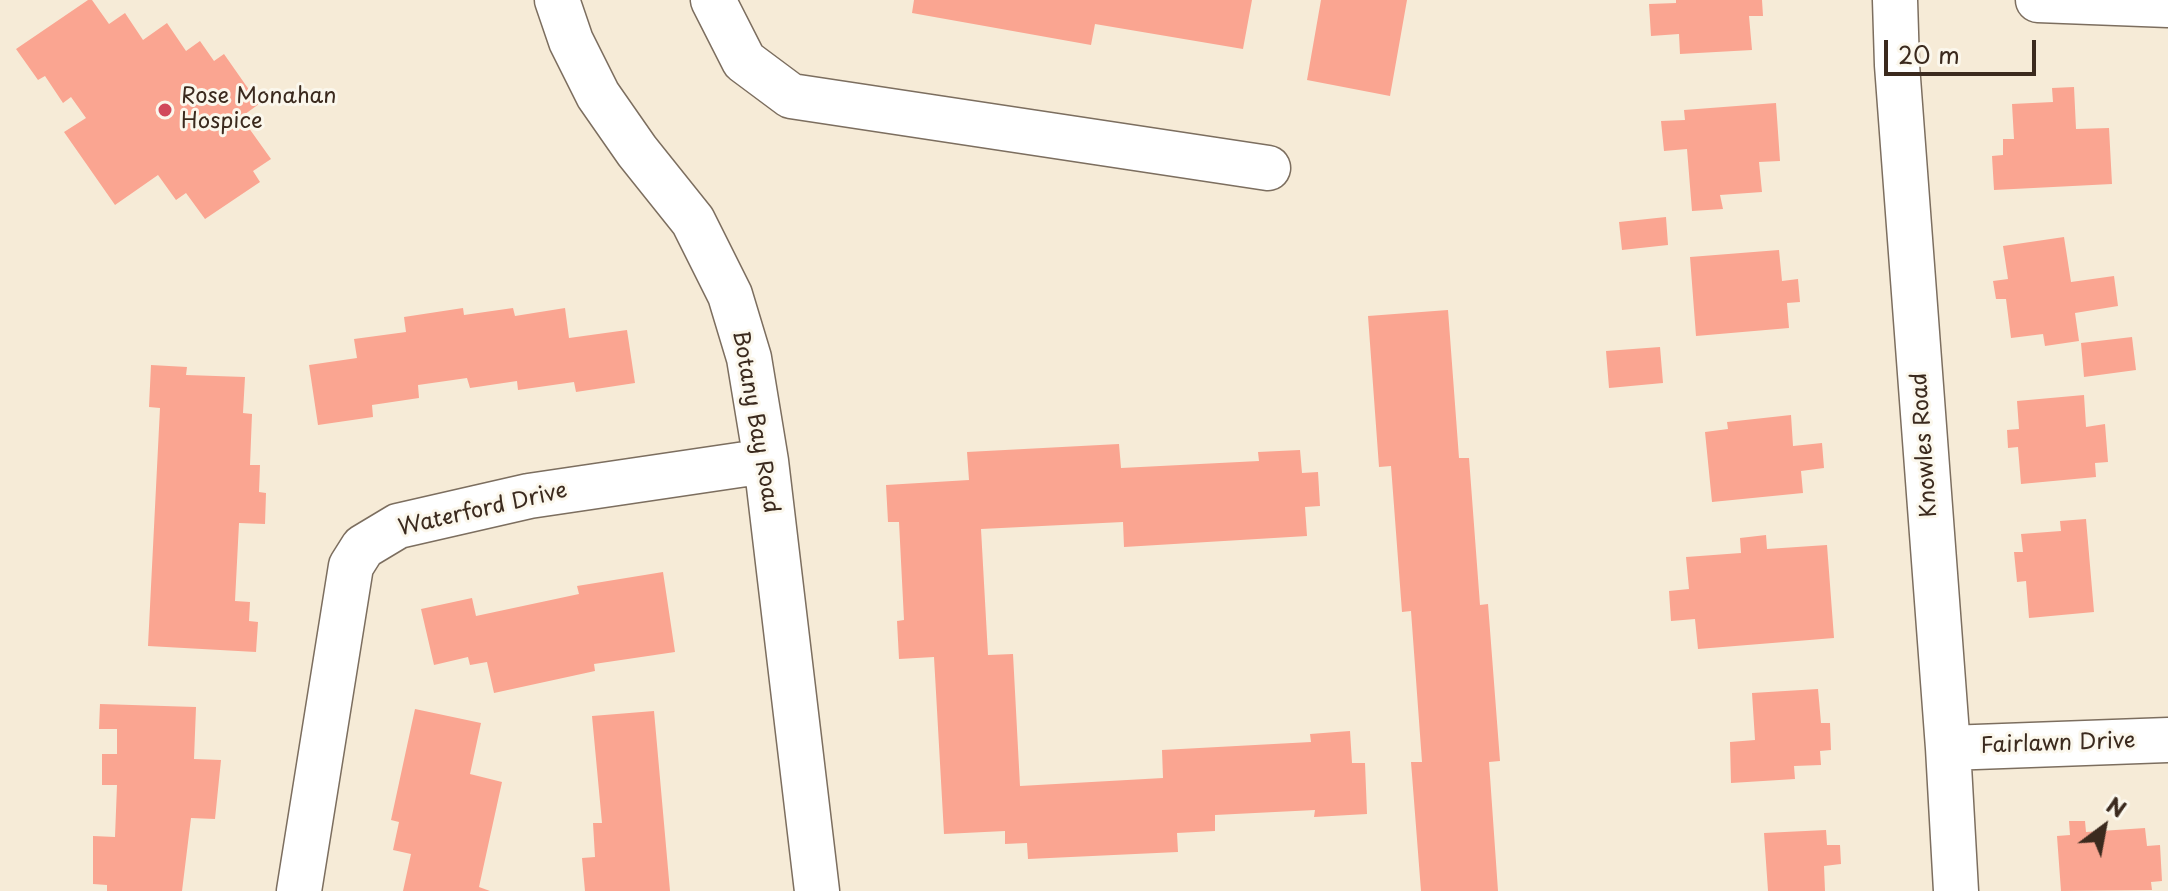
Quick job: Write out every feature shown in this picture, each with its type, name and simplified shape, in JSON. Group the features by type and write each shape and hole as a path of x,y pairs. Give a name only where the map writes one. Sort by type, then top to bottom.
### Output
{"street":[{"name":"Botany Bay Road","path":"557,0 571,41 595,91 637,151 693,221 730,295 749,358 766,461 817,891"},
{"path":"713,0 744,61 791,96 1268,168"},
{"name":"Knowles Road","path":"1895,0 1897,65 1956,891"},
{"path":"2038,0 2168,5"},
{"name":"Waterford Drive","path":"299,891 351,566 363,547 398,526 529,496 766,461"},
{"name":"Fairlawn Drive","path":"1948,748 2168,740"}],"building":[{"name":"Rose Monahan Hospice","path":"92,0 109,24 125,13 143,40 167,23 186,51 200,41 214,61 224,54 259,104 241,117 271,159 253,171 260,182 205,219 186,193 176,200 158,175 115,205 64,132 86,118 71,97 63,103 45,76 38,80 16,49"},
{"path":"914,0 1252,0 1243,49 1095,24 1091,45 912,13"},
{"path":"1321,0 1407,0 1390,96 1307,80"},
{"path":"1676,0 1762,0 1763,16 1749,16 1752,50 1680,54 1679,34 1651,36 1649,4 1676,3"},
{"path":"2074,87 2076,129 2109,128 2112,184 1994,190 1992,156 2003,155 2003,139 2014,139 2012,104 2053,102 2052,88"},
{"path":"1776,103 1780,161 1759,162 1762,192 1720,195 1723,209 1692,211 1687,149 1664,151 1661,121 1685,120 1684,110"},
{"path":"1666,217 1668,245 1622,250 1619,222"},
{"path":"2064,237 2071,282 2114,276 2118,306 2075,313 2079,341 2045,346 2043,334 2011,338 2006,299 1996,299 1993,281 2008,279 2003,246"},
{"path":"1779,250 1782,281 1798,279 1800,302 1787,303 1789,328 1696,336 1690,257"},
{"path":"463,308 464,315 513,308 515,316 565,308 569,338 627,330 635,383 576,392 574,382 518,390 517,381 470,388 467,378 418,385 419,398 372,405 373,417 318,425 309,365 357,358 354,339 406,332 404,317"},
{"path":"1448,310 1459,458 1469,458 1480,605 1488,604 1500,761 1489,762 1498,891 1421,891 1411,762 1422,762 1411,611 1402,612 1391,466 1379,467 1368,316"},
{"path":"2132,337 2136,370 2084,377 2081,343"},
{"path":"1660,347 1663,383 1609,388 1606,351"},
{"path":"151,365 187,367 186,375 245,377 243,413 252,414 250,465 260,465 259,492 266,493 265,524 239,523 235,601 250,602 249,621 258,622 256,652 148,646 160,408 149,407"},
{"path":"2084,395 2086,427 2105,424 2108,462 2095,463 2096,477 2021,484 2018,447 2008,448 2007,430 2019,429 2017,401"},
{"path":"1791,415 1793,446 1822,443 1824,468 1801,471 1803,493 1712,502 1705,432 1728,429 1727,422"},
{"path":"1119,444 1121,468 1259,461 1258,452 1300,450 1302,473 1318,472 1320,506 1305,507 1307,536 1124,547 1123,522 981,529 988,655 1013,654 1020,786 1163,778 1162,750 1311,742 1310,734 1350,731 1352,763 1365,763 1367,814 1314,817 1315,810 1215,815 1215,831 1177,833 1178,852 1028,859 1027,843 1005,844 1005,831 944,834 934,657 899,659 897,621 904,620 899,522 888,522 886,485 969,480 967,452"},
{"path":"2086,519 2094,612 2029,618 2026,581 2017,582 2014,552 2023,552 2021,534 2061,531 2060,521"},
{"path":"1766,535 1767,549 1827,545 1834,638 1698,649 1695,619 1671,621 1669,591 1689,589 1686,557 1741,553 1740,538"},
{"path":"663,572 675,652 594,664 595,671 494,693 487,662 470,665 468,657 434,665 421,609 472,598 476,616 579,594 577,586"},
{"path":"1818,689 1821,723 1830,723 1831,750 1820,751 1821,765 1794,766 1795,779 1731,783 1730,742 1755,740 1752,693"},
{"path":"100,704 196,707 194,759 221,760 215,819 191,818 182,891 107,891 107,885 93,884 93,836 115,837 117,785 102,785 102,754 117,754 117,729 99,729"},
{"path":"415,709 481,723 470,774 502,782 479,887 490,891 403,891 411,854 393,850 399,822 391,820"},
{"path":"654,711 670,891 585,891 582,858 595,857 593,823 602,823 592,716"},
{"path":"2069,821 2085,821 2086,832 2145,828 2147,846 2160,845 2162,881 2151,882 2152,890 2061,891 2057,836 2070,835"},
{"path":"1826,830 1827,845 1840,845 1841,864 1824,866 1825,891 1768,891 1764,833"}],"place":[{"name":"Rose Monahan Hospice","path":"165,110"}]}
